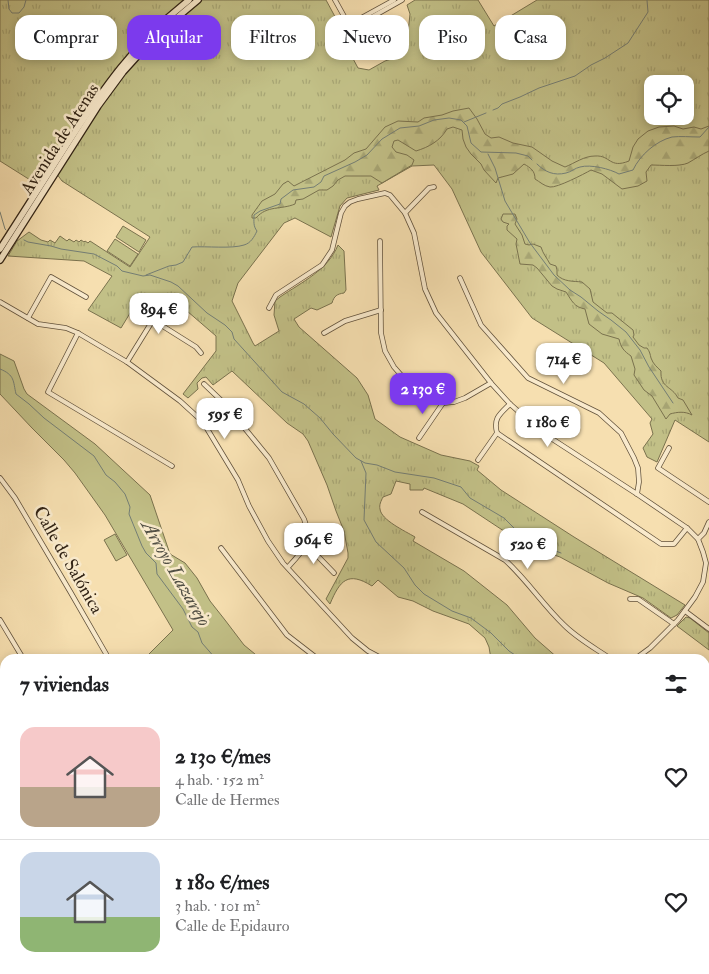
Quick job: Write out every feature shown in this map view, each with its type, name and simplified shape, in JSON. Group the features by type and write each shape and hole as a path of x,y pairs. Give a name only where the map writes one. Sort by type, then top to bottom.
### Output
{"main road":[{"name":"Avenida de Atenas","path":"0,249 94,102 115,74 144,41 189,0"},
{"name":"Avenida de Atenas","path":"0,260 98,106 123,72 160,32 198,0"}],"street":[{"path":"335,0 344,15"},
{"path":"367,15 394,0"},
{"path":"375,15 402,0"},
{"path":"404,213 429,188 434,187"},
{"path":"269,308 276,295 322,265 332,250 345,206 354,200 390,194 404,213 414,233 425,289 436,313 491,383 510,404 544,433 687,528 698,539 704,552 706,563 703,582 685,611 642,654"},
{"path":"380,241 381,333 385,350 394,367 423,392 443,403 465,398 491,383"},
{"path":"28,318 51,277 86,296"},
{"path":"460,278 481,325 528,378 599,413 621,433 638,468 639,482 637,494"},
{"path":"0,302 38,324 66,328 78,332 127,362 173,394 203,422 238,480 249,506 268,541 288,567 352,638 375,654"},
{"path":"324,333 345,321 381,310"},
{"path":"127,362 153,320 196,347 201,353"},
{"path":"78,332 48,392 172,466"},
{"path":"204,384 225,404 269,458 304,519 307,529 306,544 301,553 288,567"},
{"path":"419,438 443,403"},
{"path":"510,404 496,419 497,433 661,544 674,544 687,528"},
{"path":"478,460 497,433"},
{"path":"669,448 658,468 709,502"},
{"name":"Calle de Salónica","path":"0,478 19,506 106,654"},
{"path":"422,512 505,560 563,624 578,638 603,654"},
{"path":"698,539 704,533 709,522"},
{"path":"306,544 334,572"},
{"path":"221,548 287,635 312,654"},
{"path":"703,582 709,584"},
{"path":"630,599 638,599 674,624"},
{"path":"685,611 709,629"},
{"path":"0,620 20,654"}],"green space":[{"path":"0,0 326,0 334,15 325,15 325,60 354,60 358,68 369,70 388,60 409,60 410,14 407,5 415,0 478,0 495,25 495,60 566,60 566,15 512,15 537,0 709,0 709,442 675,420 657,462 647,457 643,448 653,434 650,423 652,419 604,363 532,318 481,252 452,189 434,165 412,166 377,186 379,190 347,198 340,206 331,237 295,218 284,223 238,283 232,301 255,346 279,331 274,315 275,301 305,281 328,262 338,245 344,251 346,290 344,293 336,296 332,303 317,310 311,308 294,319 299,327 357,378 368,395 375,419 400,437 441,455 470,461 479,466 477,470 501,490 685,605 677,615 671,618 643,598 608,583 560,557 525,545 463,504 424,488 423,490 410,490 410,484 396,481 391,494 383,497 380,503 381,513 384,517 415,537 413,541 464,571 507,605 535,638 553,654 490,654 485,638 469,624 433,611 413,601 398,597 378,580 372,586 357,579 346,580 337,589 330,604 326,599 348,558 348,553 344,531 308,441 303,434 287,423 232,371 213,385 206,377 202,378 197,383 198,389 188,398 183,394 216,351 216,336 187,311 174,306 165,306 146,297 140,306 135,305 121,328 88,310 112,276 84,261 8,256 17,241 29,232 48,242 50,240 55,243 60,236 67,241 69,239 79,242 81,240 88,243 90,241 130,267 150,237 62,181 48,162 35,183 0,161"},
{"path":"469,108 485,134 491,138 499,137 513,143 532,147 552,161 565,167 591,156 604,157 614,163 629,161 633,147 638,139 648,131 659,127 674,126 683,129 694,127 701,129 709,126 709,151 684,164 651,165 646,172 647,181 638,186 622,189 602,174 591,170 564,183 550,187 535,179 532,170 524,164 513,174 498,178 496,183 466,147 462,130 453,127 447,129 434,143 416,151 398,140 394,141 392,147 396,152 407,155 414,160 412,165 382,183 371,176 345,176 327,190 319,190 303,199 296,200 295,204 269,209 256,218 252,218 252,215 262,201 275,194 283,184 288,181 294,186 345,160 354,153 366,149 385,127 398,121 418,122 424,118"},
{"path":"503,214 515,214 517,219 515,224 525,244 541,247 550,264 556,266 557,275 566,280 582,282 590,289 593,302 607,313 612,313 633,330 633,337 639,345 647,348 653,362 661,371 664,384 678,398 683,400 692,415 684,412 675,413 670,414 666,419 652,396 644,390 634,375 635,369 631,356 623,349 619,339 602,334 589,324 585,309 576,305 566,292 552,286 537,268 533,265 520,264 516,244 517,239 507,230 509,224 501,219"},
{"path":"123,226 146,240 139,252 116,237"},
{"path":"115,239 138,254 130,266 107,251"},
{"path":"0,354 14,361 27,394 95,444 150,495 170,554 185,563 197,578 210,601 244,645 255,654 149,654 173,630 105,515 75,473 0,394"},
{"path":"115,534 127,555 116,561 104,540"},
{"path":"686,617 709,633 709,650 677,626"}],"waterway":[{"path":"8,0 9,9 12,13 19,13 24,7 26,0"},
{"path":"493,110 502,104 539,88 575,76 628,43 648,12 647,0"},
{"path":"464,122 486,113"},
{"path":"146,275 183,262 192,247 233,247 246,244 252,240 257,231 254,225 254,215 280,204 281,199 293,190 314,187 321,182 324,176 367,155 382,139 400,128 419,126 434,120 449,118 461,120 467,126 471,143 481,152 516,153 528,156 532,160"},
{"path":"537,164 554,174 566,173 584,166 606,169 619,174 633,170 644,154 654,145 672,137 700,137 709,127"},
{"path":"488,154 495,168 505,201 530,243 554,275 570,290 626,332 640,350 673,403"},
{"path":"0,212 6,230"},
{"path":"24,240 61,249 94,254 117,266 122,271 143,276 150,275 178,286 207,313 225,325 232,332 234,339 282,392 304,404 320,418 356,458 365,463 377,465 395,472 434,478 461,487 470,498 504,518 529,541 561,553"},
{"name":"Arroyo Lazarejo","path":"0,369 11,376 16,394 94,456 106,475 125,494 130,507 129,514 142,546 156,563 157,574 183,609 192,627 198,632 202,643 212,654"},
{"path":"361,461 366,473 364,520 376,542 404,568 415,585 424,594 452,611 471,618 514,654"}]}
